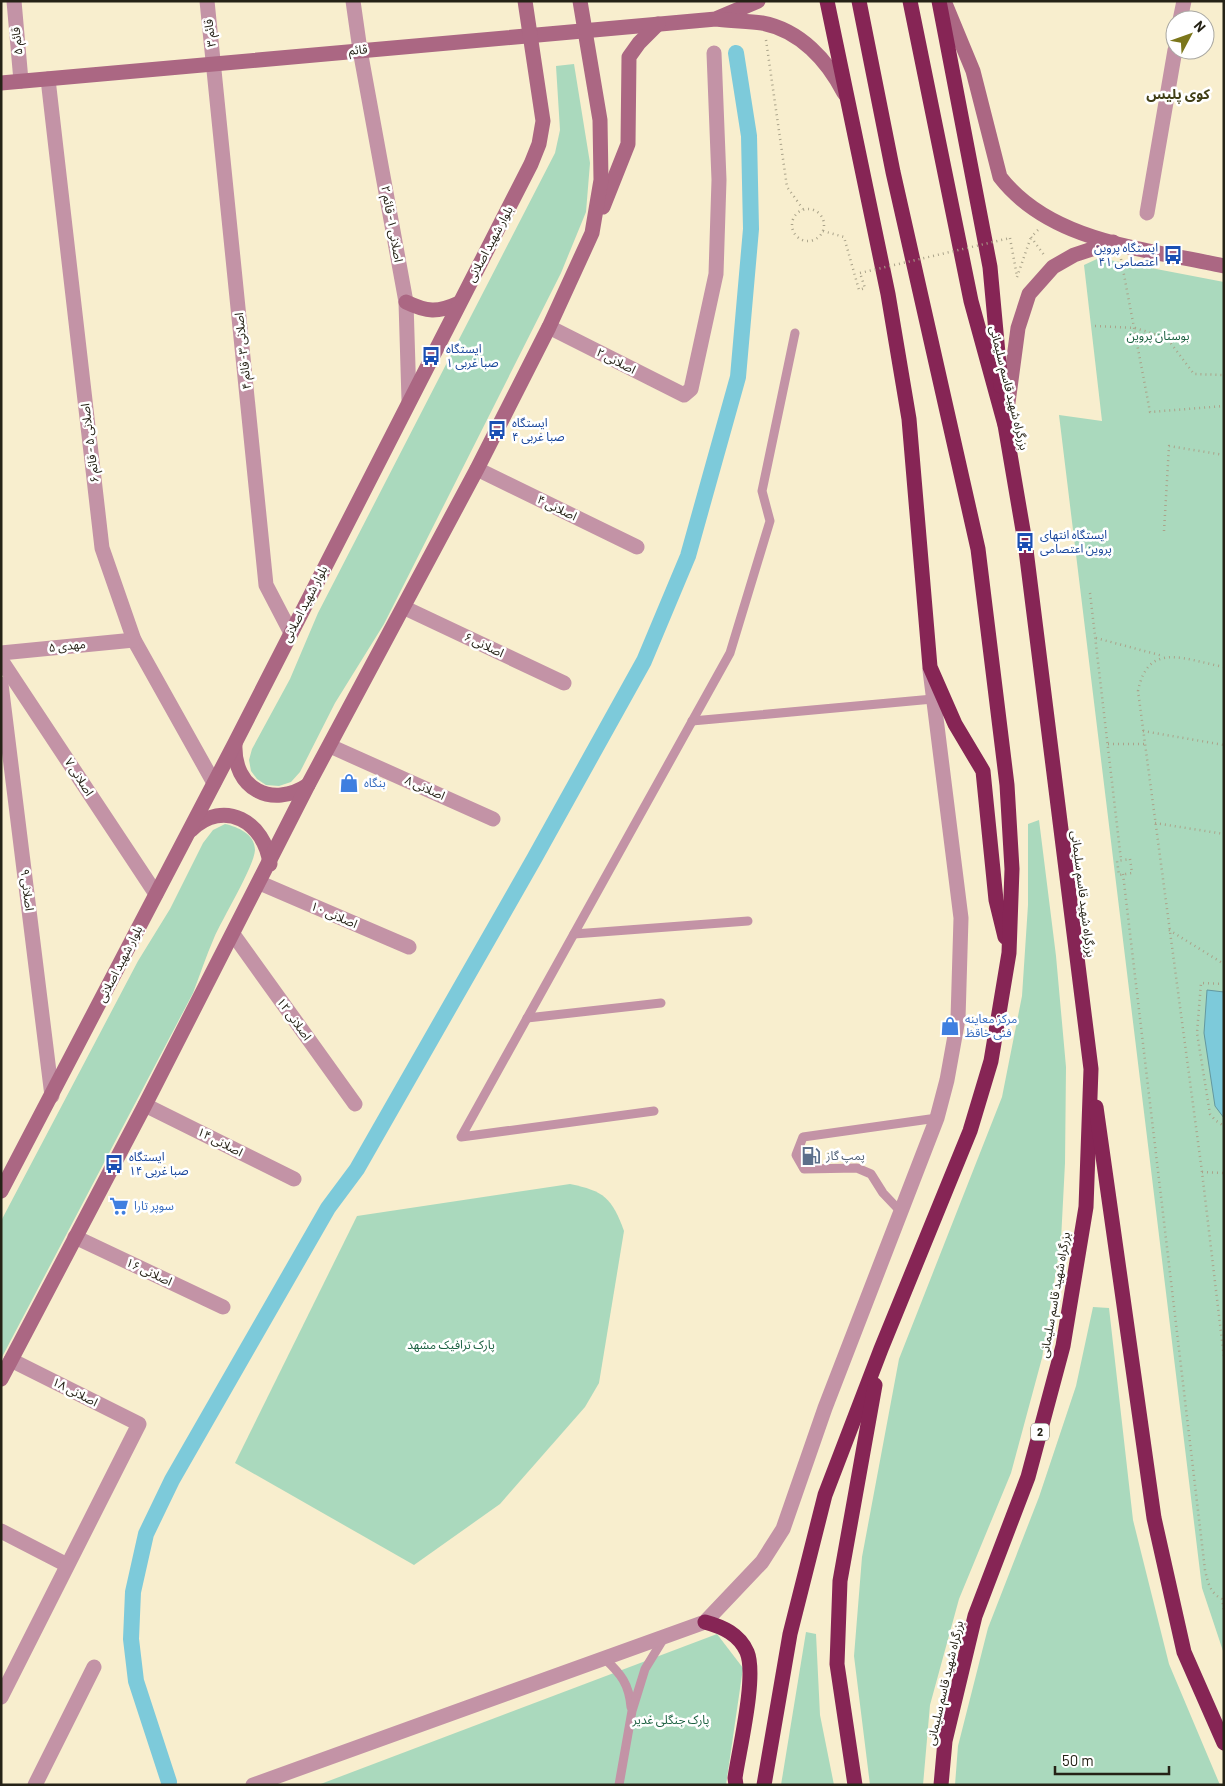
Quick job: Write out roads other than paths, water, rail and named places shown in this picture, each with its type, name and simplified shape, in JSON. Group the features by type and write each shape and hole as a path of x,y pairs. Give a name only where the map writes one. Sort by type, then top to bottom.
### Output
{"highway":[{"path":"827,1 888,294 909,419 930,667 955,724 982,771 996,900 1009,953"},
{"path":"764,1785 790,1634 825,1495 881,1349 970,1132 991,1061 1009,953 1012,869 1007,785 978,549 893,172 859,1"},
{"name":"بزرگراه شهید قاسم سلیمانی","path":"910,1 971,301 1005,425 1025,542 1091,1069 1086,1207 1063,1346 1028,1477 975,1616 946,1741 942,1785"},
{"path":"939,1 990,267 1005,425"},
{"path":"1091,1069 1154,1518 1184,1652 1224,1743"},
{"path":"855,1785 837,1664 840,1581 881,1349"},
{"path":"705,1622 725,1627 736,1638 747,1652 751,1671 735,1778 736,1785"}],"main road":[{"name":"بلوار شهید اصلانی","path":"1,1191 235,743 458,303 516,194 539,144 543,121 525,1"},
{"path":"580,1 583,31 600,120 601,180 592,233"},
{"path":"716,20 758,1"},
{"path":"944,1 973,71 1000,177 1010,191 1046,219 1066,228 1115,242 1224,266"},
{"name":"قائم","path":"1,83 716,20"},
{"path":"716,20 764,24 787,32 816,52 833,72 850,106"},
{"path":"1,1379 146,1105 270,864 308,785 405,608 549,326 592,233 628,144 629,58 639,42 658,24"},
{"path":"1005,425 1018,328 1029,294 1053,266 1074,255 1115,242"},
{"path":"406,302 424,310 443,310 458,303"},
{"path":"235,743 234,757 238,770 246,782 256,790 269,795 283,796 296,792 308,785"},
{"path":"187,834 198,824 210,818 225,816 239,818 252,825 262,836 268,849 270,864"}],"street":[{"name":"قائم ۵","path":"14,1 21,81"},
{"name":"قائم ۳","path":"207,1 214,64"},
{"name":"اصلانی ۱- قائم ۲","path":"353,1 360,50 406,302 409,400"},
{"name":"اصلانی ۲","path":"549,326 684,395 693,385 716,274 719,180 714,53"},
{"path":"1147,213 1173,60"},
{"name":"اصلانی ۳- قائم ۴","path":"214,64 266,585 291,632"},
{"name":"اصلانی ۵ - قائم ۶","path":"48,79 102,548 134,640 214,783"},
{"name":"اصلانی ۴","path":"477,469 637,547"},
{"name":"اصلانی ۶","path":"405,608 564,683"},
{"name":"مهدی ۵","path":"1,653 134,640"},
{"name":"اصلانی ۷","path":"1,660 156,894"},
{"path":"253,1785 705,1622 762,1562 783,1529 825,1408 937,1118 947,1080 958,1019 962,918 930,667"},
{"name":"اصلانی ۹","path":"1,684 52,1096"},
{"name":"اصلانی ۸","path":"330,746 493,819"},
{"name":"اصلانی ۱۰","path":"260,883 409,947"},
{"name":"اصلانی ۱۲","path":"233,934 355,1104"},
{"name":"اصلانی ۱۴","path":"146,1105 294,1179"},
{"name":"اصلانی ۱۶","path":"75,1237 223,1307"},
{"name":"اصلانی ۱۸","path":"11,1360 139,1424 67,1564"},
{"path":"1,1531 67,1564 1,1697"},
{"path":"35,1785 94,1668"}],"lane":[{"path":"654,1111 461,1137 730,653 770,521 762,491 795,333"},
{"path":"692,720 933,699"},
{"path":"574,934 748,921"},
{"path":"527,1018 661,1003"},
{"path":"901,1212 884,1193 872,1174 857,1168 804,1169 796,1155 803,1137 937,1118"},
{"path":"619,1785 632,1711 645,1669 664,1637"},
{"path":"605,1658 622,1674 629,1688 632,1711"}],"water":[{"path":"1207,990 1224,992 1224,1118 1215,1106 1204,1033"}],"waterway":[{"path":"169,1782 136,1681 131,1639 133,1592 146,1534 172,1480 328,1208 357,1169 534,859 644,661 688,556 738,377 751,229 749,136 736,53"}],"place":[{"name":"ایستگاه پروین اعتصامی ۴۱","path":"1173,255"},
{"name":"ایستگاه صبا غربی ۱","path":"431,356"},
{"name":"ایستگاه صبا غربی ۴","path":"497,430"},
{"name":"ایستگاه انتهای پروین اعتصامی","path":"1025,542"},
{"name":"بنگاه","path":"349,783"},
{"name":"مرکز معاینه فنی خاقظ","path":"950,1026"},
{"name":"پمپ گاز","path":"811,1156"},
{"name":"ایستگاه صبا غربی ۱۴","path":"114,1164"},
{"name":"سوپر تارا","path":"119,1206"}],"district":[{"name":"کوی پلیس","path":"1178,94"}],"park label":[{"name":"بوستان پروین","path":"1158,336"},
{"name":"پارک ترافیک مشهد","path":"451,1345"},
{"name":"پارک جنگلی غدیر","path":"671,1720"}]}
